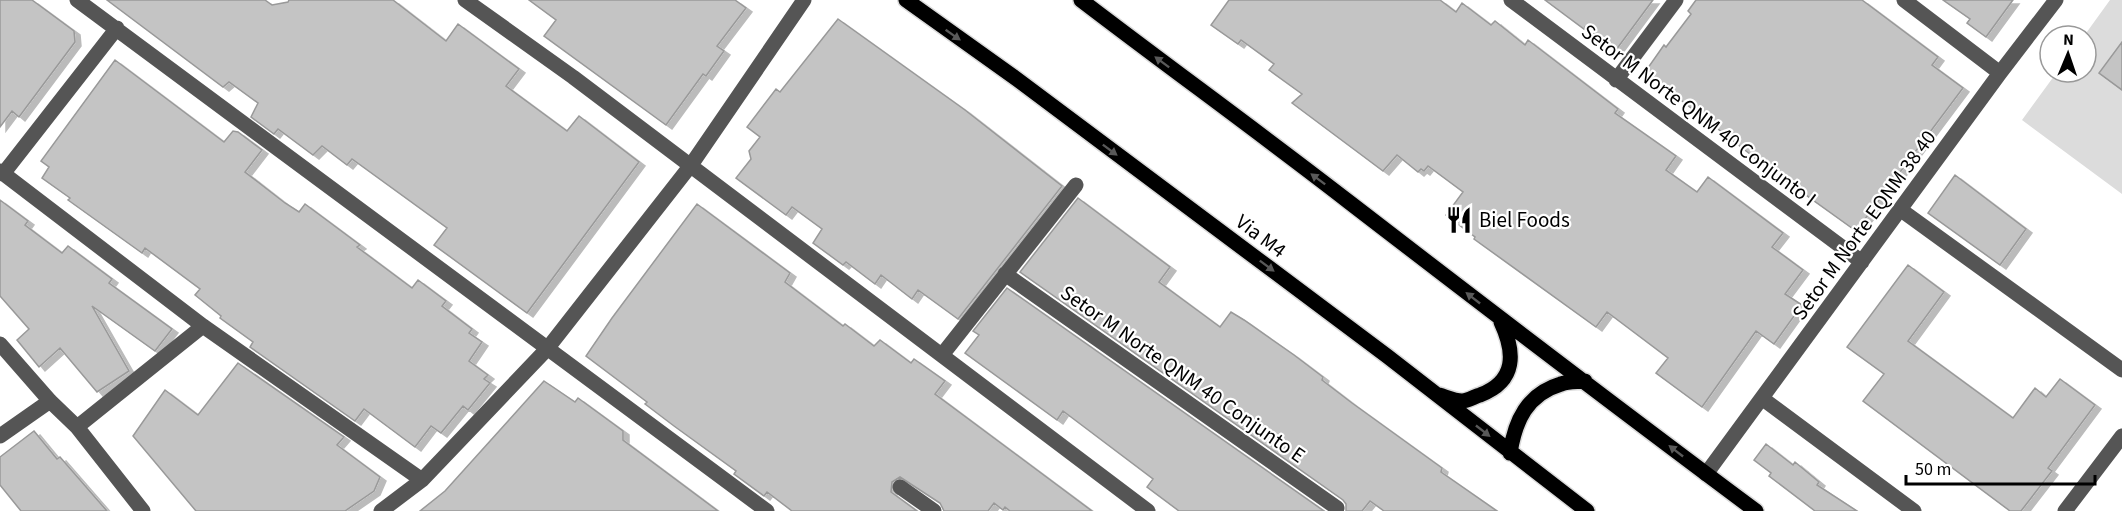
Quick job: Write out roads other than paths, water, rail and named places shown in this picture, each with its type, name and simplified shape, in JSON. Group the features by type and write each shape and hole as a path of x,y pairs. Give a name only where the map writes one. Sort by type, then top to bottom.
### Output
{"main road":[{"name":"Via M4","path":"906,0 1018,80 1387,356 1587,511"},
{"path":"1081,0 1756,511"},
{"path":"1436,395 1463,401 1488,392 1505,377 1512,359 1510,341 1500,319"},
{"path":"1510,453 1514,432 1522,412 1543,392 1562,383 1585,381"}],"street":[{"path":"77,0 767,511"},
{"path":"465,0 573,76 1148,511"},
{"path":"381,511 422,480 547,349 691,165 804,0"},
{"name":"Setor M Norte QNM 40 Conjunto I","path":"1511,0 1862,262"},
{"path":"1616,80 1676,0"},
{"path":"1904,0 2000,73"},
{"name":"Setor M Norte EQNM 38 40","path":"1706,474 2056,0"},
{"path":"117,28 2,172 203,326 422,480"},
{"path":"942,355 1076,185"},
{"path":"1901,210 2122,370"},
{"name":"Setor M Norte QNM 40 Conjunto E","path":"1005,274 1337,508"},
{"path":"76,427 203,326"},
{"path":"0,344 76,427 143,511"},
{"path":"1763,399 1914,511"},
{"path":"0,436 50,401"},
{"path":"2065,511 2119,446"},
{"path":"900,487 934,511"}],"place":[{"name":"Biel Foods","path":"1459,220"}]}
